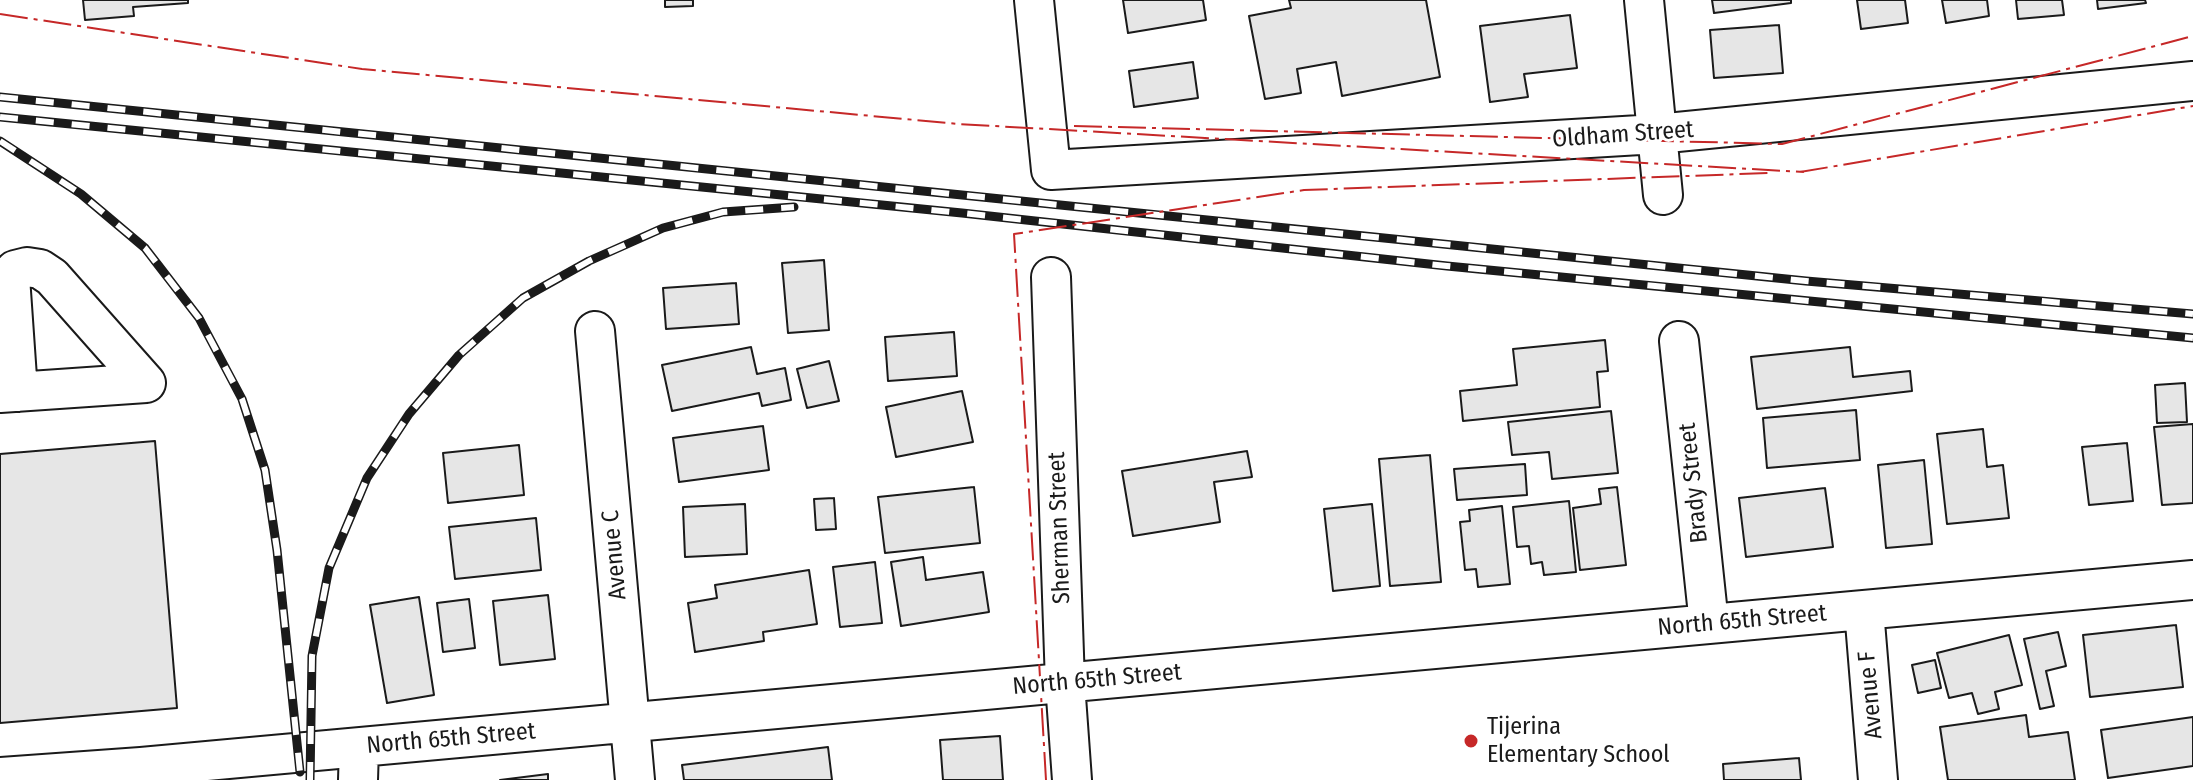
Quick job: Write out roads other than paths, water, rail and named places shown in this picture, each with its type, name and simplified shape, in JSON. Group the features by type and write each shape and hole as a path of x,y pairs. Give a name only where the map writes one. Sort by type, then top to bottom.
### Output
{"street":[{"name":"Oldham Street","path":"1034,0 1051,170 1657,134 2193,81"},
{"path":"1644,0 1663,195"},
{"name":"Sherman Street","path":"1051,277 1065,683 1072,780"},
{"name":"Avenue C","path":"595,331 635,780"},
{"name":"Brady Street","path":"1679,341 1709,624"},
{"name":"North 65th Street","path":"0,777 358,764 629,723 2193,580"},
{"name":"Avenue F","path":"1864,610 1878,780"}],"railway":[{"path":"0,97 1806,281 2193,314"},
{"path":"0,117 962,213 1447,266 2193,338"},
{"path":"0,141 81,194 145,248 199,318 242,399 265,470 277,550 300,772"},
{"path":"310,780 312,656 329,568 367,478 409,414 459,355 523,298 589,261 663,228 723,212 794,207"}],"place":[{"name":"Tijerina Elementary School","path":"1471,741"}]}
